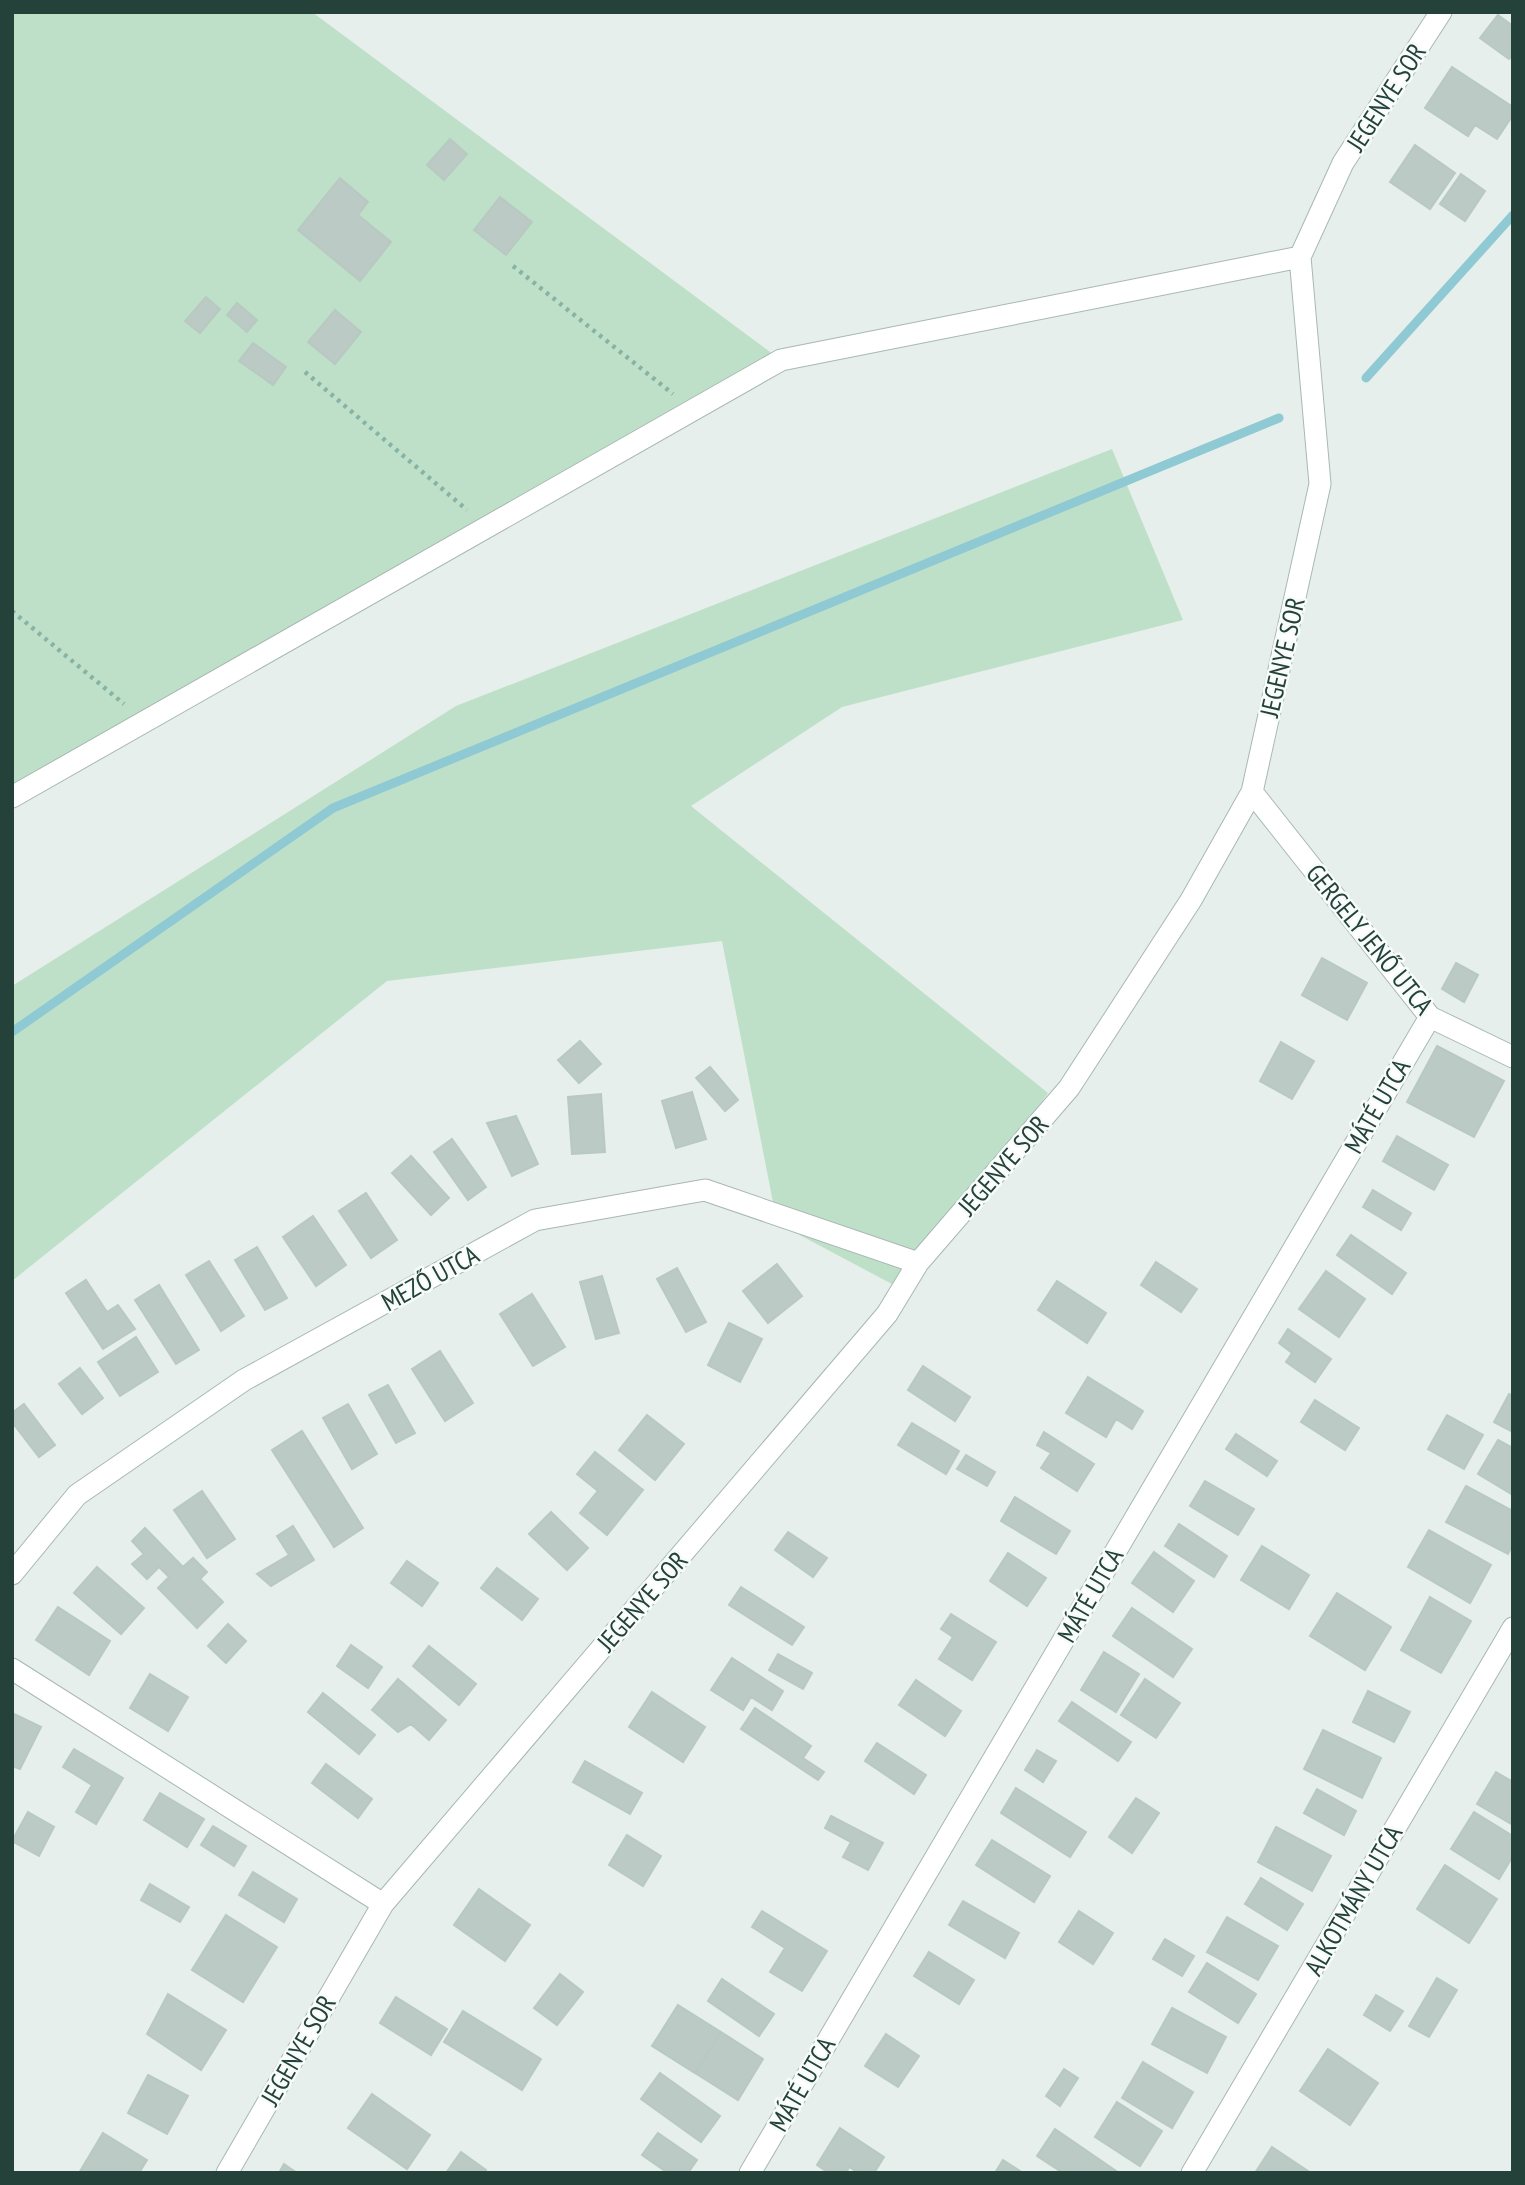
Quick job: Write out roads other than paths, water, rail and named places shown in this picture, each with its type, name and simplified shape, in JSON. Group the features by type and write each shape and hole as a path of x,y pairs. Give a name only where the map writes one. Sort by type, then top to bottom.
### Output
{"street":[{"name":"JEGENYE SOR","path":"226,2173 383,1904 887,1314 918,1263 1069,1088 1191,900 1252,792 1320,484 1300,257 1343,163 1441,12"},
{"path":"12,797 143,720 781,360 1300,257"},
{"name":"GERGELY JENŐ UTCA","path":"1252,792 1430,1017 1513,1057"},
{"name":"MÁTÉ UTCA","path":"750,2173 1430,1017"},
{"name":"MEZŐ UTCA","path":"12,1574 77,1494 244,1381 535,1220 705,1189 918,1263"},
{"name":"ALKOTMÁNY UTCA","path":"1192,2173 1513,1628"},
{"path":"12,1669 383,1904"}],"waterway":[{"path":"1366,378 1513,215"},
{"path":"12,1032 333,808 1279,418"}]}
